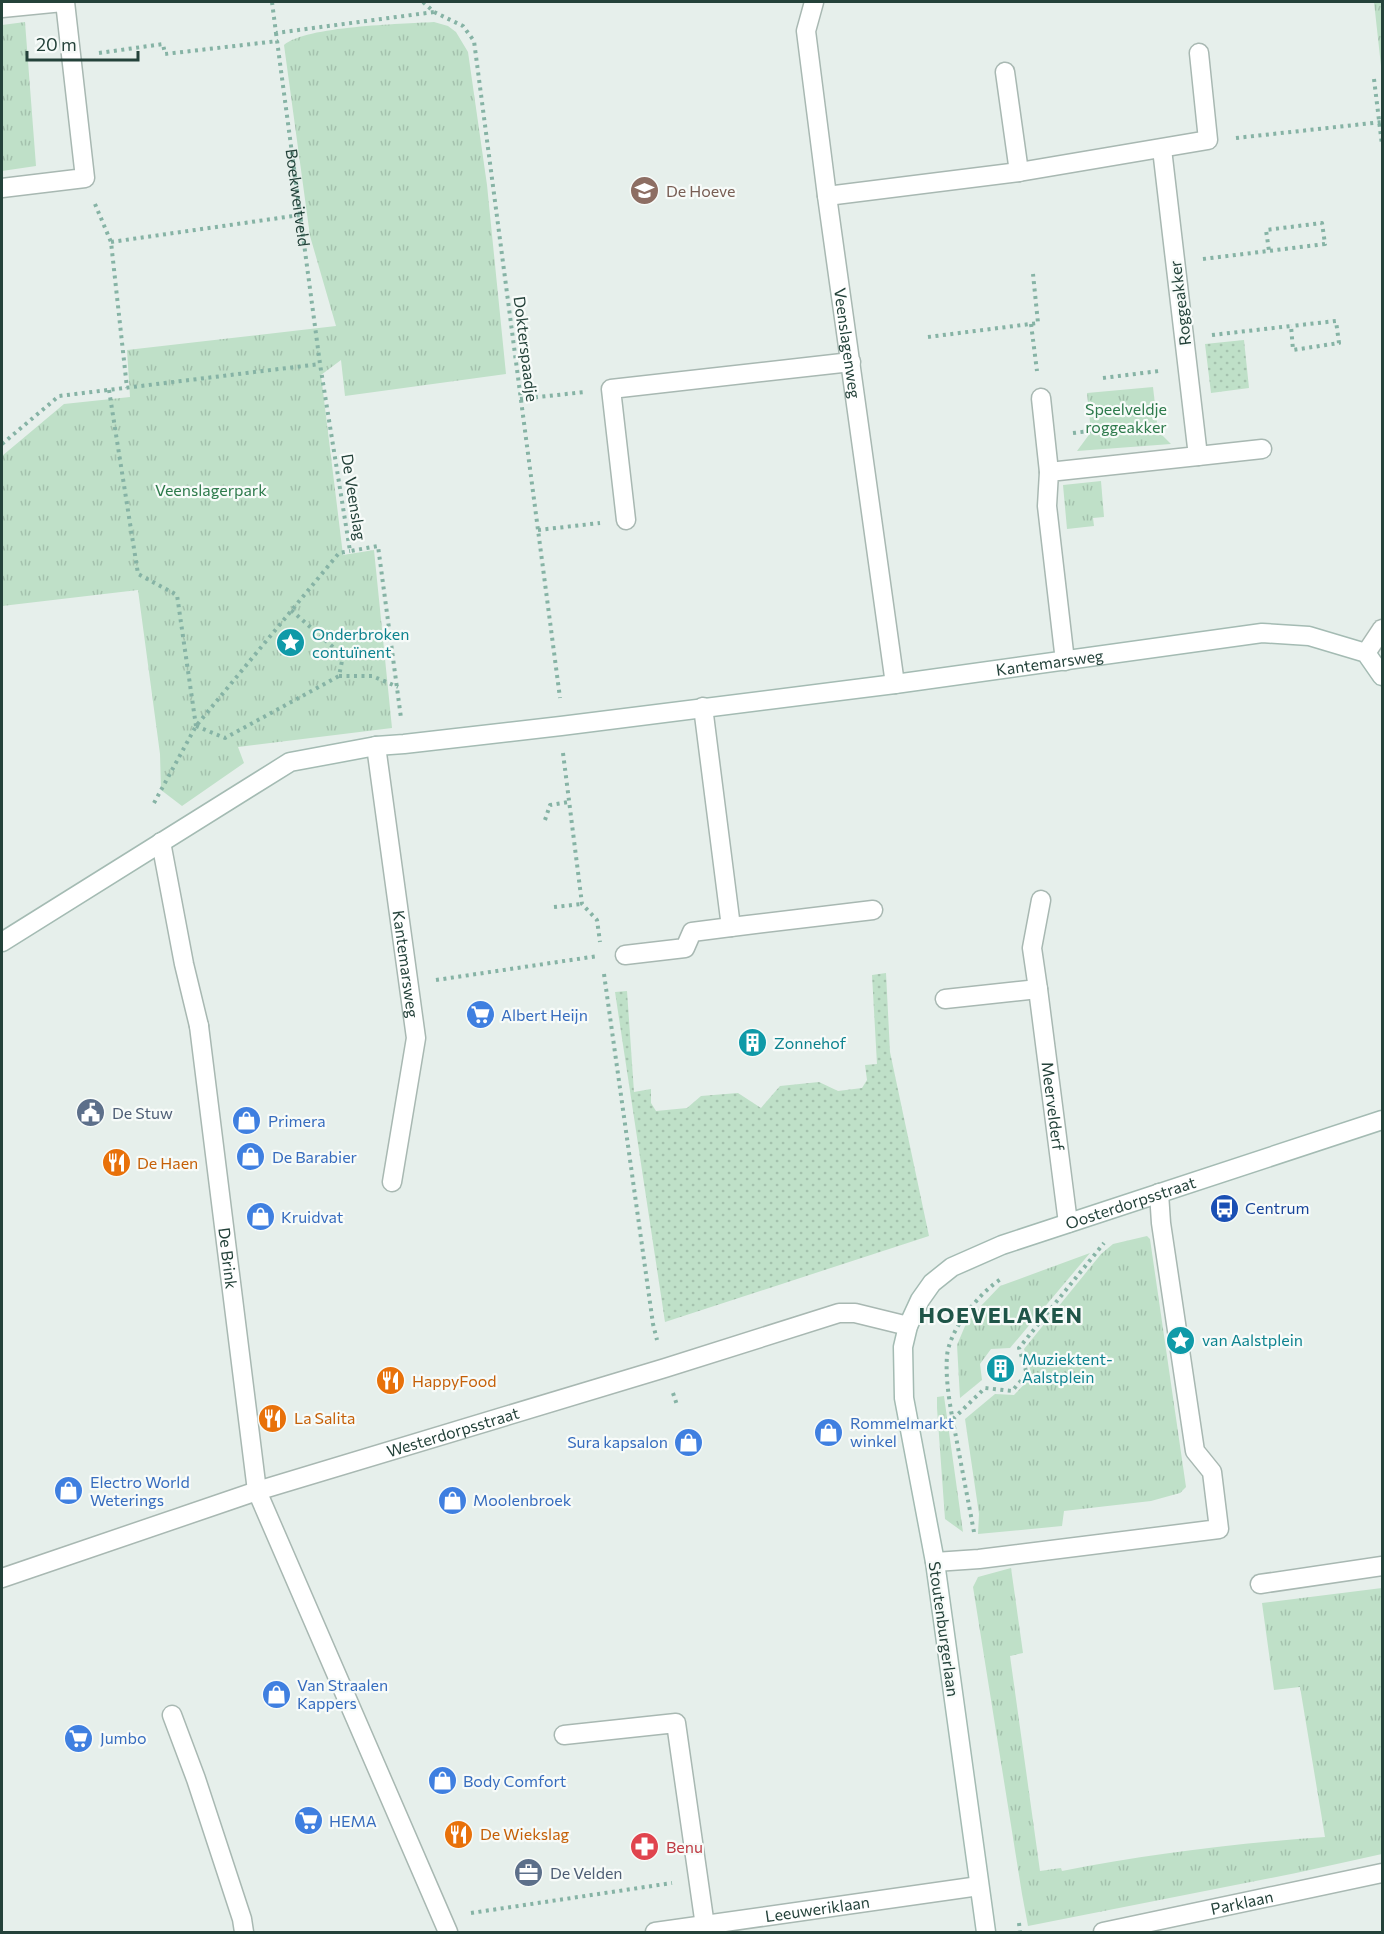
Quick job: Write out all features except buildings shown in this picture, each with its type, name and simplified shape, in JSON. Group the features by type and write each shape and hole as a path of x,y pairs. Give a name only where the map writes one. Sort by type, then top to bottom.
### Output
{"street":[{"path":"2,8 64,2 85,178 2,189"},
{"name":"Veenslagenweg","path":"814,2 806,31 895,684"},
{"path":"827,196 1019,172 1208,140 1199,53"},
{"path":"1005,72 1019,172"},
{"name":"Roggeakker","path":"1162,149 1198,456"},
{"path":"626,520 611,389 851,362"},
{"path":"1041,398 1049,472 1047,506 1065,661"},
{"path":"1049,472 1262,449"},
{"path":"1383,629 1366,653 1383,676"},
{"name":"Kantemarsweg","path":"2,942 291,762 376,746 561,726 703,706 895,684 1262,633 1309,636 1366,653"},
{"path":"703,706 731,927"},
{"name":"Kantemarsweg","path":"376,746 416,1038 392,1182"},
{"name":"De Brink","path":"161,842 184,964 200,1026 257,1491"},
{"name":"Meervelderf","path":"1041,900 1032,948 1068,1223"},
{"path":"625,955 685,948 692,932 873,910"},
{"path":"945,999 1038,989"},
{"name":"Oosterdorpsstraat","path":"908,1326 920,1300 932,1283 952,1267 1002,1245 1383,1120"},
{"path":"935,1562 979,1559 1220,1529 1212,1472 1195,1451 1161,1223 1159,1193"},
{"name":"Westerdorpsstraat","path":"2,1578 257,1491 839,1313 855,1313 908,1326"},
{"name":"Stoutenburgerlaan","path":"908,1326 903,1347 904,1398 935,1562 986,1932"},
{"path":"257,1491 444,1925"},
{"path":"1260,1584 1383,1566"},
{"path":"172,1714 242,1919 243,1932"},
{"path":"564,1735 676,1723 705,1926"},
{"name":"Parklaan","path":"1103,1932 1383,1873"},
{"name":"Leeuweriklaan","path":"655,1932 979,1886"}],"path":[{"name":"Boekweitveld","path":"272,2 320,364"},
{"name":"Dokterspaadje","path":"423,2 434,12 463,26 474,40 558,681 569,802 582,904"},
{"path":"276,33 434,12"},
{"path":"71,56 163,44 165,54 278,41"},
{"path":"1374,79 1383,145"},
{"path":"1208,140 1381,123"},
{"path":"85,178 111,242 127,388"},
{"path":"111,242 300,215"},
{"path":"1175,262 1269,251 1325,244 1322,223 1266,230 1269,251"},
{"path":"928,337 1038,323 1033,274"},
{"path":"1184,338 1291,326 1336,321 1339,344 1293,350 1291,326"},
{"path":"1031,324 1041,398"},
{"path":"2,444 59,396 320,364"},
{"name":"De Veenslag","path":"320,364 350,551 378,546 404,744"},
{"path":"1103,378 1188,368"},
{"path":"520,399 611,389"},
{"path":"109,390 138,574 177,595 196,726"},
{"path":"1089,432 1124,427 1151,432"},
{"path":"538,530 626,520"},
{"path":"154,803 196,726 339,554 350,551"},
{"path":"291,610 343,656 339,676"},
{"path":"196,726 225,738 339,676 372,676 398,687"},
{"path":"545,820 550,805 569,802"},
{"path":"554,907 582,904 597,920 603,963"},
{"path":"408,984 602,956"},
{"path":"603,970 653,1324 665,1368"},
{"path":"953,1419 985,1388 1012,1391 1027,1374 1019,1348 1104,1242 1093,1245"},
{"path":"979,1559 953,1419 947,1354 952,1339 974,1305 999,1280 1008,1275"},
{"path":"444,1925 698,1879"},
{"path":"1019,1923 1020,1932"}],"green space":[{"path":"1374,2 1382,2 1382,75"},
{"path":"25,22 36,166 2,171 2,25"},
{"name":"Veenslagerpark","path":"434,22 448,26 456,32 468,52 487,185 506,374 345,396 341,360 321,375 343,555 374,550 392,728 238,747 244,763 182,806 161,790 160,754 138,590 2,606 2,456 64,404 130,397 127,350 336,326 310,236 284,45 295,39 332,30"},
{"path":"1244,340 1249,388 1211,393 1205,344"},
{"name":"Speelveldje roggeakker","path":"1153,387 1158,431 1171,444 1077,451 1091,432 1087,393"},
{"path":"1101,481 1104,517 1093,518 1094,526 1067,529 1063,485"},
{"path":"886,973 890,1052 929,1236 665,1322 615,992 627,991 634,1092 651,1089 651,1103 656,1111 687,1108 701,1096 738,1093 761,1108 780,1086 819,1082 838,1091 862,1088 867,1080 865,1065 877,1064 872,975"},
{"path":"1147,1236 1150,1239 1186,1487 1180,1493 1151,1501 1064,1511 1062,1526 978,1534 979,1514 965,1419 995,1394 1014,1395 1032,1376 1024,1349 1101,1254 1113,1244"},
{"path":"1090,1253 1010,1348 991,1349 980,1364 982,1380 960,1398 957,1345 965,1326 980,1307 1000,1286"},
{"path":"944,1396 963,1532 945,1519 937,1408 937,1397"},
{"path":"1011,1568 1023,1653 1010,1656 1040,1871 1061,1868 1062,1871 1160,1854 1259,1842 1325,1837 1300,1687 1274,1690 1262,1603 1382,1588 1382,1854 1028,1926 973,1587 978,1577"}],"place":[{"name":"De Hoeve","path":"645,191"},
{"name":"Onderbroken contuïnent","path":"291,643"},
{"name":"Albert Heijn","path":"480,1015"},
{"name":"Zonnehof","path":"753,1043"},
{"name":"De Stuw","path":"91,1113"},
{"name":"Primera","path":"247,1121"},
{"name":"De Barabier","path":"251,1157"},
{"name":"De Haen","path":"116,1163"},
{"name":"Centrum","path":"1224,1208"},
{"name":"Kruidvat","path":"260,1217"},
{"name":"van Aalstplein","path":"1181,1340"},
{"name":"Muziektent- Aalstplein","path":"1001,1368"},
{"name":"HappyFood","path":"391,1381"},
{"name":"La Salita","path":"273,1418"},
{"name":"Rommelmarkt winkel","path":"829,1432"},
{"name":"Sura kapsalon","path":"689,1442"},
{"name":"Electro World Weterings","path":"69,1491"},
{"name":"Moolenbroek","path":"452,1500"},
{"name":"Van Straalen Kappers","path":"276,1694"},
{"name":"Jumbo","path":"79,1738"},
{"name":"Body Comfort","path":"442,1781"},
{"name":"HEMA","path":"308,1821"},
{"name":"De Wiekslag","path":"459,1834"},
{"name":"Benu","path":"645,1847"},
{"name":"De Velden","path":"529,1873"}],"district":[{"name":"HOEVELAKEN","path":"1001,1315"}]}
